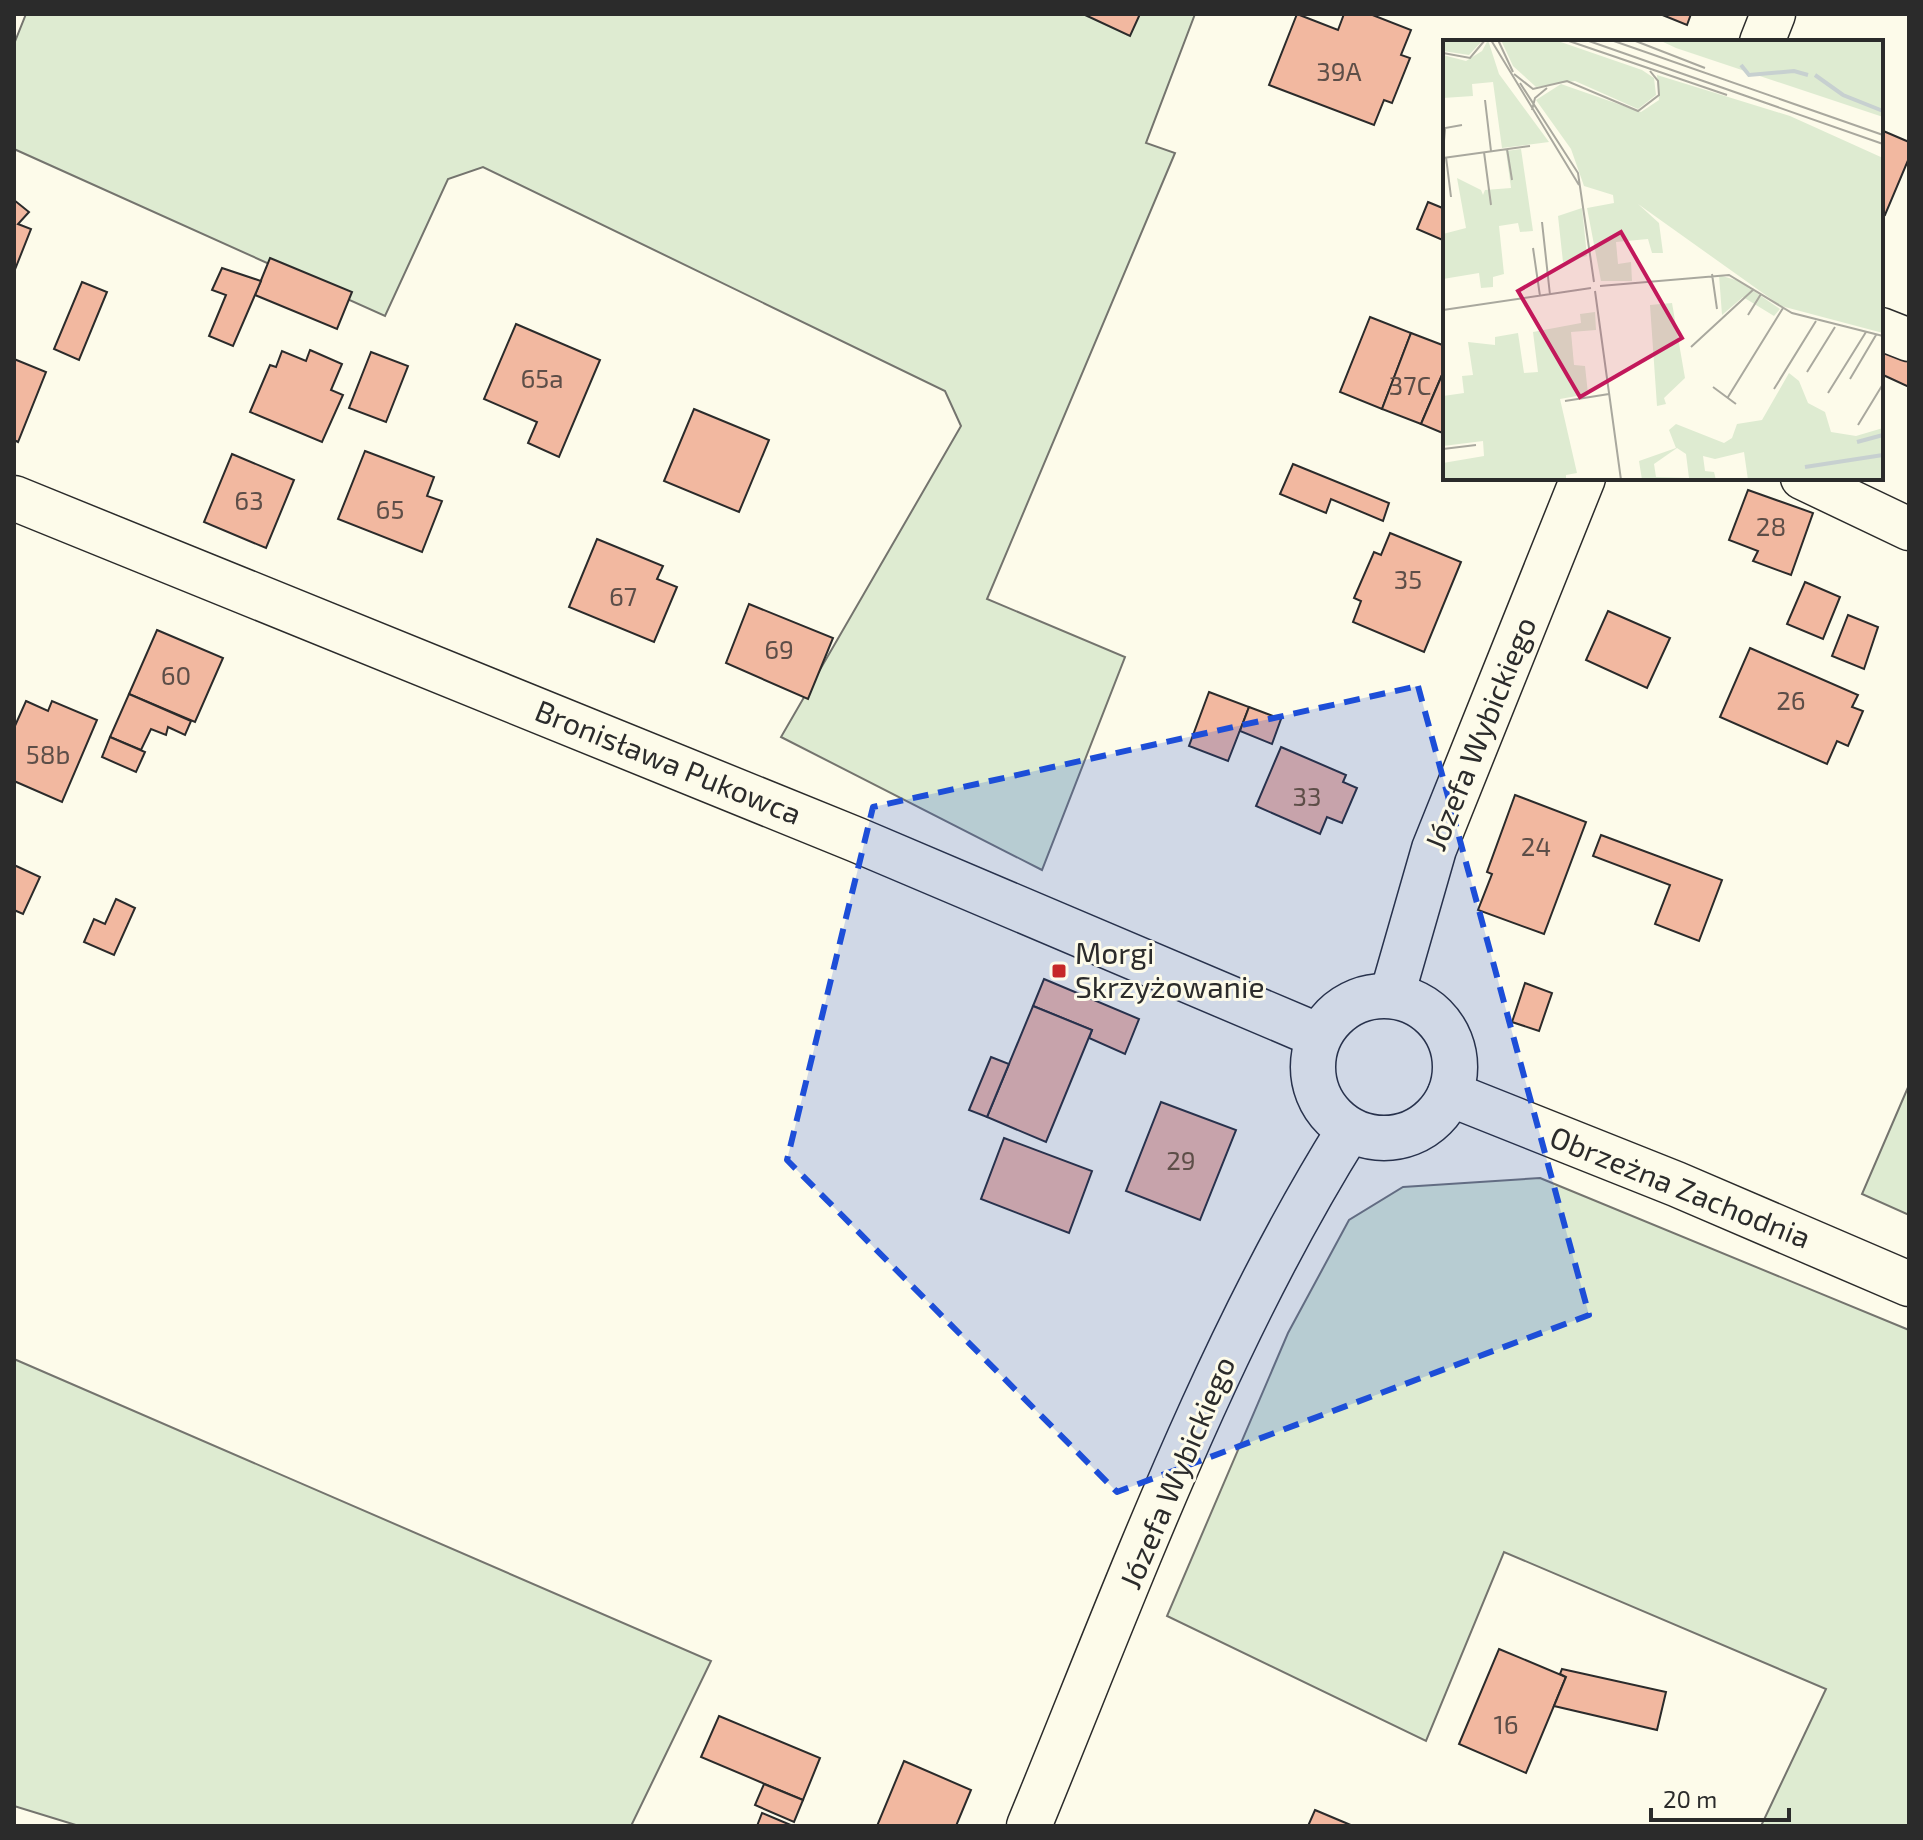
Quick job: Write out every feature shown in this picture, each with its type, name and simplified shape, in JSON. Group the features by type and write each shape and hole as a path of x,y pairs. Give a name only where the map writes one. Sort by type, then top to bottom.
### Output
{"street":[{"path":"1763,40 1773,14"},
{"path":"1883,330 1909,340"},
{"name":"Józefa Wybickiego","path":"1392,995 1434,849 1582,480"},
{"path":"1806,480 1909,529"},
{"name":"Bronisława Pukowca","path":"14,498 222,579 871,846 1319,1036"},
{"path":"1392,995 1423,1006 1446,1030 1456,1061 1450,1094 1434,1119 1408,1135 1378,1138 1349,1130 1328,1113 1316,1090 1312,1064 1319,1036 1335,1014 1362,998 1392,995"},
{"name":"Obrzeżna Zachodnia","path":"1450,1094 1676,1184 1909,1284"},
{"name":"Józefa Wybickiego","path":"1029,1826 1226,1356 1315,1184 1349,1130"}],"highlighted area":[{"path":"1418,686 1589,1315 1117,1492 787,1160 873,807"}],"green space":[{"path":"26,14 1195,14 1146,143 1175,153 987,599 1125,657 1042,870 781,737 961,426 945,391 483,167 448,179 385,316 14,149 14,44"},
{"path":"1909,1085 1909,1215 1862,1194"},
{"path":"1540,1178 1909,1330 1909,1826 1761,1826 1826,1689 1504,1552 1426,1741 1167,1616 1288,1333 1349,1220 1403,1187"},
{"path":"14,1359 711,1661 631,1826 79,1826 14,1806"}],"building":[{"path":"1083,14 1140,14 1130,36"},
{"path":"1297,14 1338,30 1344,14 1370,14 1411,30 1401,55 1410,58 1392,103 1384,100 1374,125 1269,85"},
{"path":"1660,14 1691,14 1687,25"},
{"path":"1883,131 1909,142 1909,158 1885,215"},
{"path":"14,200 29,212 18,224 31,229 14,272"},
{"path":"1428,202 1443,208 1443,240 1417,229"},
{"path":"270,258 352,292 337,329 255,295"},
{"path":"222,268 261,281 233,346 209,336 226,295 212,290"},
{"path":"82,282 107,292 79,360 54,349"},
{"path":"1370,317 1411,333 1382,409 1340,392"},
{"path":"516,324 600,360 559,457 528,443 537,422 484,399"},
{"path":"1411,333 1443,345 1443,373 1421,424 1382,409"},
{"path":"1883,347 1909,359 1909,387 1883,375"},
{"path":"310,350 342,364 331,390 343,395 322,442 250,412 270,365 276,367 282,351 306,361"},
{"path":"371,352 408,366 386,422 349,408"},
{"path":"14,359 46,372 18,442 14,440"},
{"path":"1443,373 1443,433 1421,424"},
{"path":"694,409 769,440 739,512 664,481"},
{"path":"365,451 434,477 427,496 442,501 422,552 338,519"},
{"path":"232,454 294,480 266,548 204,522"},
{"path":"1293,464 1389,503 1383,521 1331,499 1326,513 1280,494"},
{"path":"1748,490 1813,513 1791,575 1753,561 1758,551 1729,540"},
{"path":"1390,533 1461,562 1424,652 1353,622 1361,601 1354,598 1374,552 1381,555"},
{"path":"597,539 663,566 657,579 677,587 654,642 569,607"},
{"path":"1805,582 1840,597 1823,639 1787,624"},
{"path":"749,604 833,638 808,699 726,663"},
{"path":"1608,611 1670,638 1647,688 1586,660"},
{"path":"1848,615 1878,627 1864,669 1832,656"},
{"path":"157,630 223,658 195,722 129,694"},
{"path":"1750,648 1858,695 1852,707 1863,711 1848,746 1837,741 1827,764 1720,717"},
{"path":"1209,692 1249,707 1228,761 1189,746"},
{"path":"129,694 191,721 185,735 168,727 166,735 151,729 141,750 110,737"},
{"path":"26,701 48,711 52,701 97,720 62,802 14,781 14,728"},
{"path":"1249,707 1281,719 1272,744 1240,731"},
{"path":"110,737 145,752 136,772 102,757"},
{"path":"1281,747 1346,775 1343,782 1357,788 1342,823 1327,817 1320,834 1256,806"},
{"path":"1515,795 1586,822 1544,934 1478,910 1492,874 1487,872"},
{"path":"1601,835 1722,880 1699,941 1655,924 1670,885 1593,856"},
{"path":"14,865 40,877 23,914 14,910"},
{"path":"116,899 135,908 114,955 84,942 94,919 105,924"},
{"path":"1044,979 1139,1019 1125,1054 1089,1038 1092,1030 1033,1006"},
{"path":"1525,983 1552,993 1539,1031 1512,1022"},
{"path":"1033,1006 1092,1030 1046,1142 987,1117"},
{"path":"991,1057 1009,1064 987,1117 969,1110"},
{"path":"1161,1102 1236,1130 1200,1220 1126,1191"},
{"path":"1004,1138 1092,1171 1069,1233 981,1199"},
{"path":"1499,1649 1566,1677 1526,1773 1459,1744"},
{"path":"1562,1669 1666,1692 1657,1730 1554,1706 1566,1677 1560,1674"},
{"path":"719,1716 820,1758 803,1800 701,1757"},
{"path":"904,1761 971,1790 956,1826 877,1826"},
{"path":"764,1784 803,1800 794,1822 755,1805"},
{"path":"1315,1810 1353,1826 1308,1826"},
{"path":"762,1813 793,1826 757,1826"}],"place":[{"name":"Morgi Skrzyżowanie","path":"1059,971"}]}
